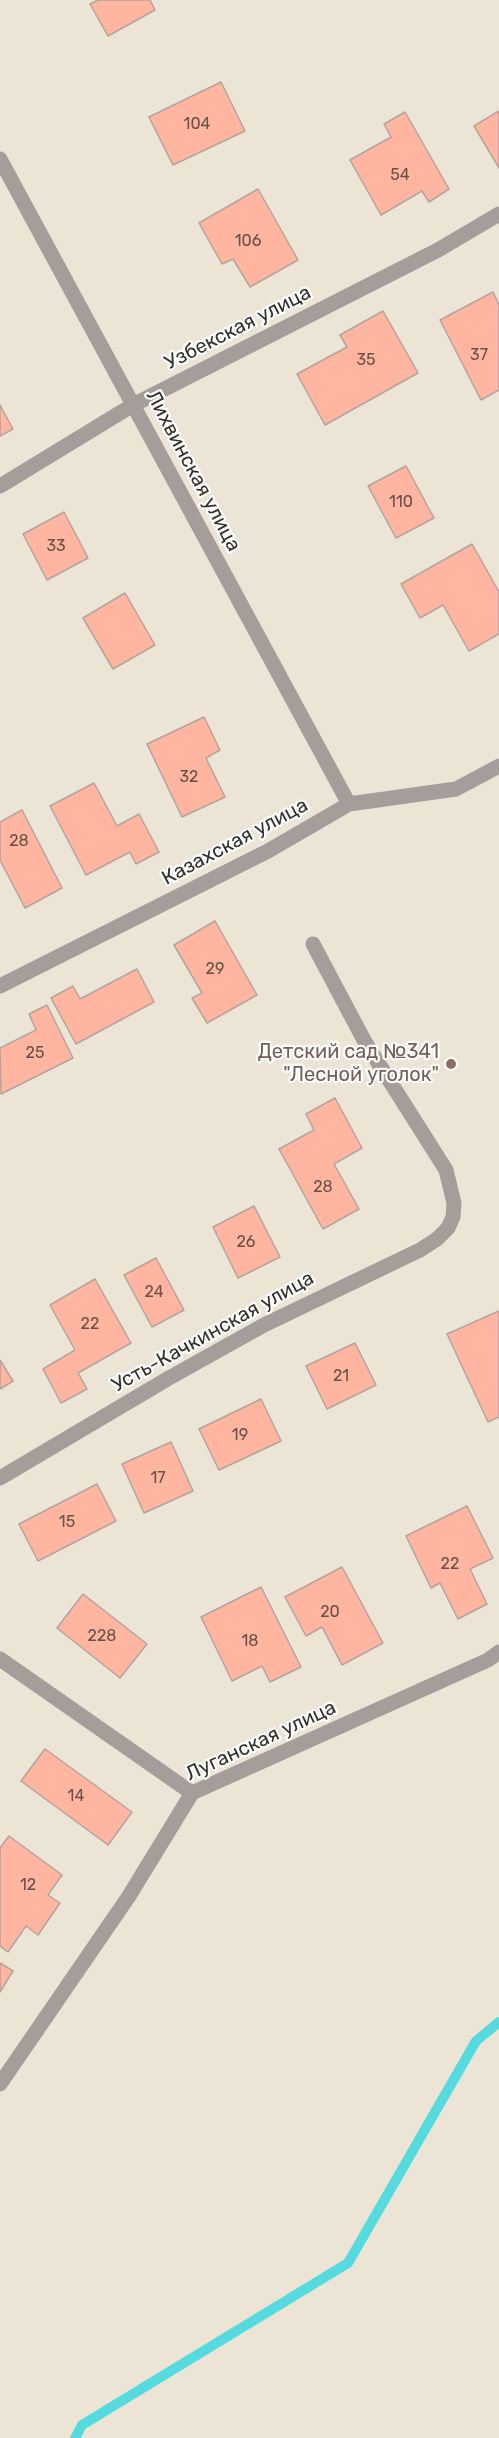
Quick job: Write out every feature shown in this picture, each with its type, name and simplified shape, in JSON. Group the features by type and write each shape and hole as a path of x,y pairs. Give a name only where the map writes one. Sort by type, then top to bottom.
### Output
{"street":[{"name":"Лихвинская улица","path":"0,159 349,804"},
{"name":"Узбекская улица","path":"0,486 133,405 438,250 499,214"},
{"name":"Казахская улица","path":"0,986 268,851 349,804 456,789 499,766"},
{"name":"Усть-Качкинская улица","path":"0,1478 264,1325 420,1250 437,1239 448,1228 453,1217 454,1203 446,1170 360,1034 313,944"},
{"name":"Луганская улица","path":"0,2084 129,1896 192,1793 488,1660 499,1652"},
{"path":"0,1659 192,1793"}],"building":[{"path":"98,0 150,0 155,10 108,36 90,4"},
{"path":"221,82 245,131 173,165 149,117"},
{"path":"499,111 499,168 474,126"},
{"path":"405,112 449,189 429,202 422,191 381,215 350,160 391,137 384,124"},
{"path":"258,189 298,260 250,287 233,259 222,264 199,223"},
{"path":"493,292 499,305 499,390 481,400 440,320"},
{"path":"383,311 418,373 325,425 297,374 347,347 340,335"},
{"path":"0,405 13,429 0,436"},
{"path":"406,466 434,518 396,538 368,486"},
{"path":"64,512 88,558 47,580 23,534"},
{"path":"472,544 499,592 499,634 469,651 443,605 420,618 401,584"},
{"path":"125,593 155,645 113,669 83,618"},
{"path":"204,717 220,750 206,758 225,797 182,817 147,744"},
{"path":"94,783 117,826 139,814 159,852 136,864 130,852 86,875 50,806"},
{"path":"22,810 62,888 25,908 0,860 0,822"},
{"path":"215,921 257,995 207,1023 192,998 202,993 174,945"},
{"path":"137,969 154,1002 76,1044 51,998 73,986 80,999"},
{"path":"47,1005 73,1058 1,1094 0,1048 36,1030 29,1014"},
{"path":"335,1098 362,1148 334,1164 359,1209 323,1229 279,1149 314,1130 306,1114"},
{"path":"254,1206 280,1257 238,1278 213,1227"},
{"path":"156,1258 184,1310 152,1327 124,1275"},
{"path":"95,1279 131,1343 78,1373 87,1389 61,1403 43,1369 75,1350 50,1305"},
{"path":"499,1311 499,1417 488,1422 447,1334"},
{"path":"355,1343 376,1385 327,1409 306,1366"},
{"path":"0,1360 13,1381 0,1389"},
{"path":"261,1399 281,1441 219,1470 199,1429"},
{"path":"171,1442 193,1491 144,1513 122,1464"},
{"path":"97,1484 116,1521 38,1561 19,1524"},
{"path":"467,1506 493,1558 470,1569 487,1604 458,1619 440,1583 431,1588 406,1536"},
{"path":"342,1567 383,1643 342,1665 322,1627 306,1636 285,1597"},
{"path":"261,1587 301,1667 270,1682 262,1666 232,1681 201,1617"},
{"path":"83,1594 147,1644 120,1678 57,1628"},
{"path":"45,1749 132,1812 108,1845 21,1781"},
{"path":"9,1836 62,1875 48,1895 60,1903 38,1935 26,1926 8,1952 0,1946 0,1848"},
{"path":"0,1963 13,1971 0,1992"}],"waterway":[{"path":"75,2438 82,2425 348,2263 476,2041 499,2022"}],"place":[{"name":"Детский сад №341 \"Лесной уголок\"","path":"451,1064"}]}
